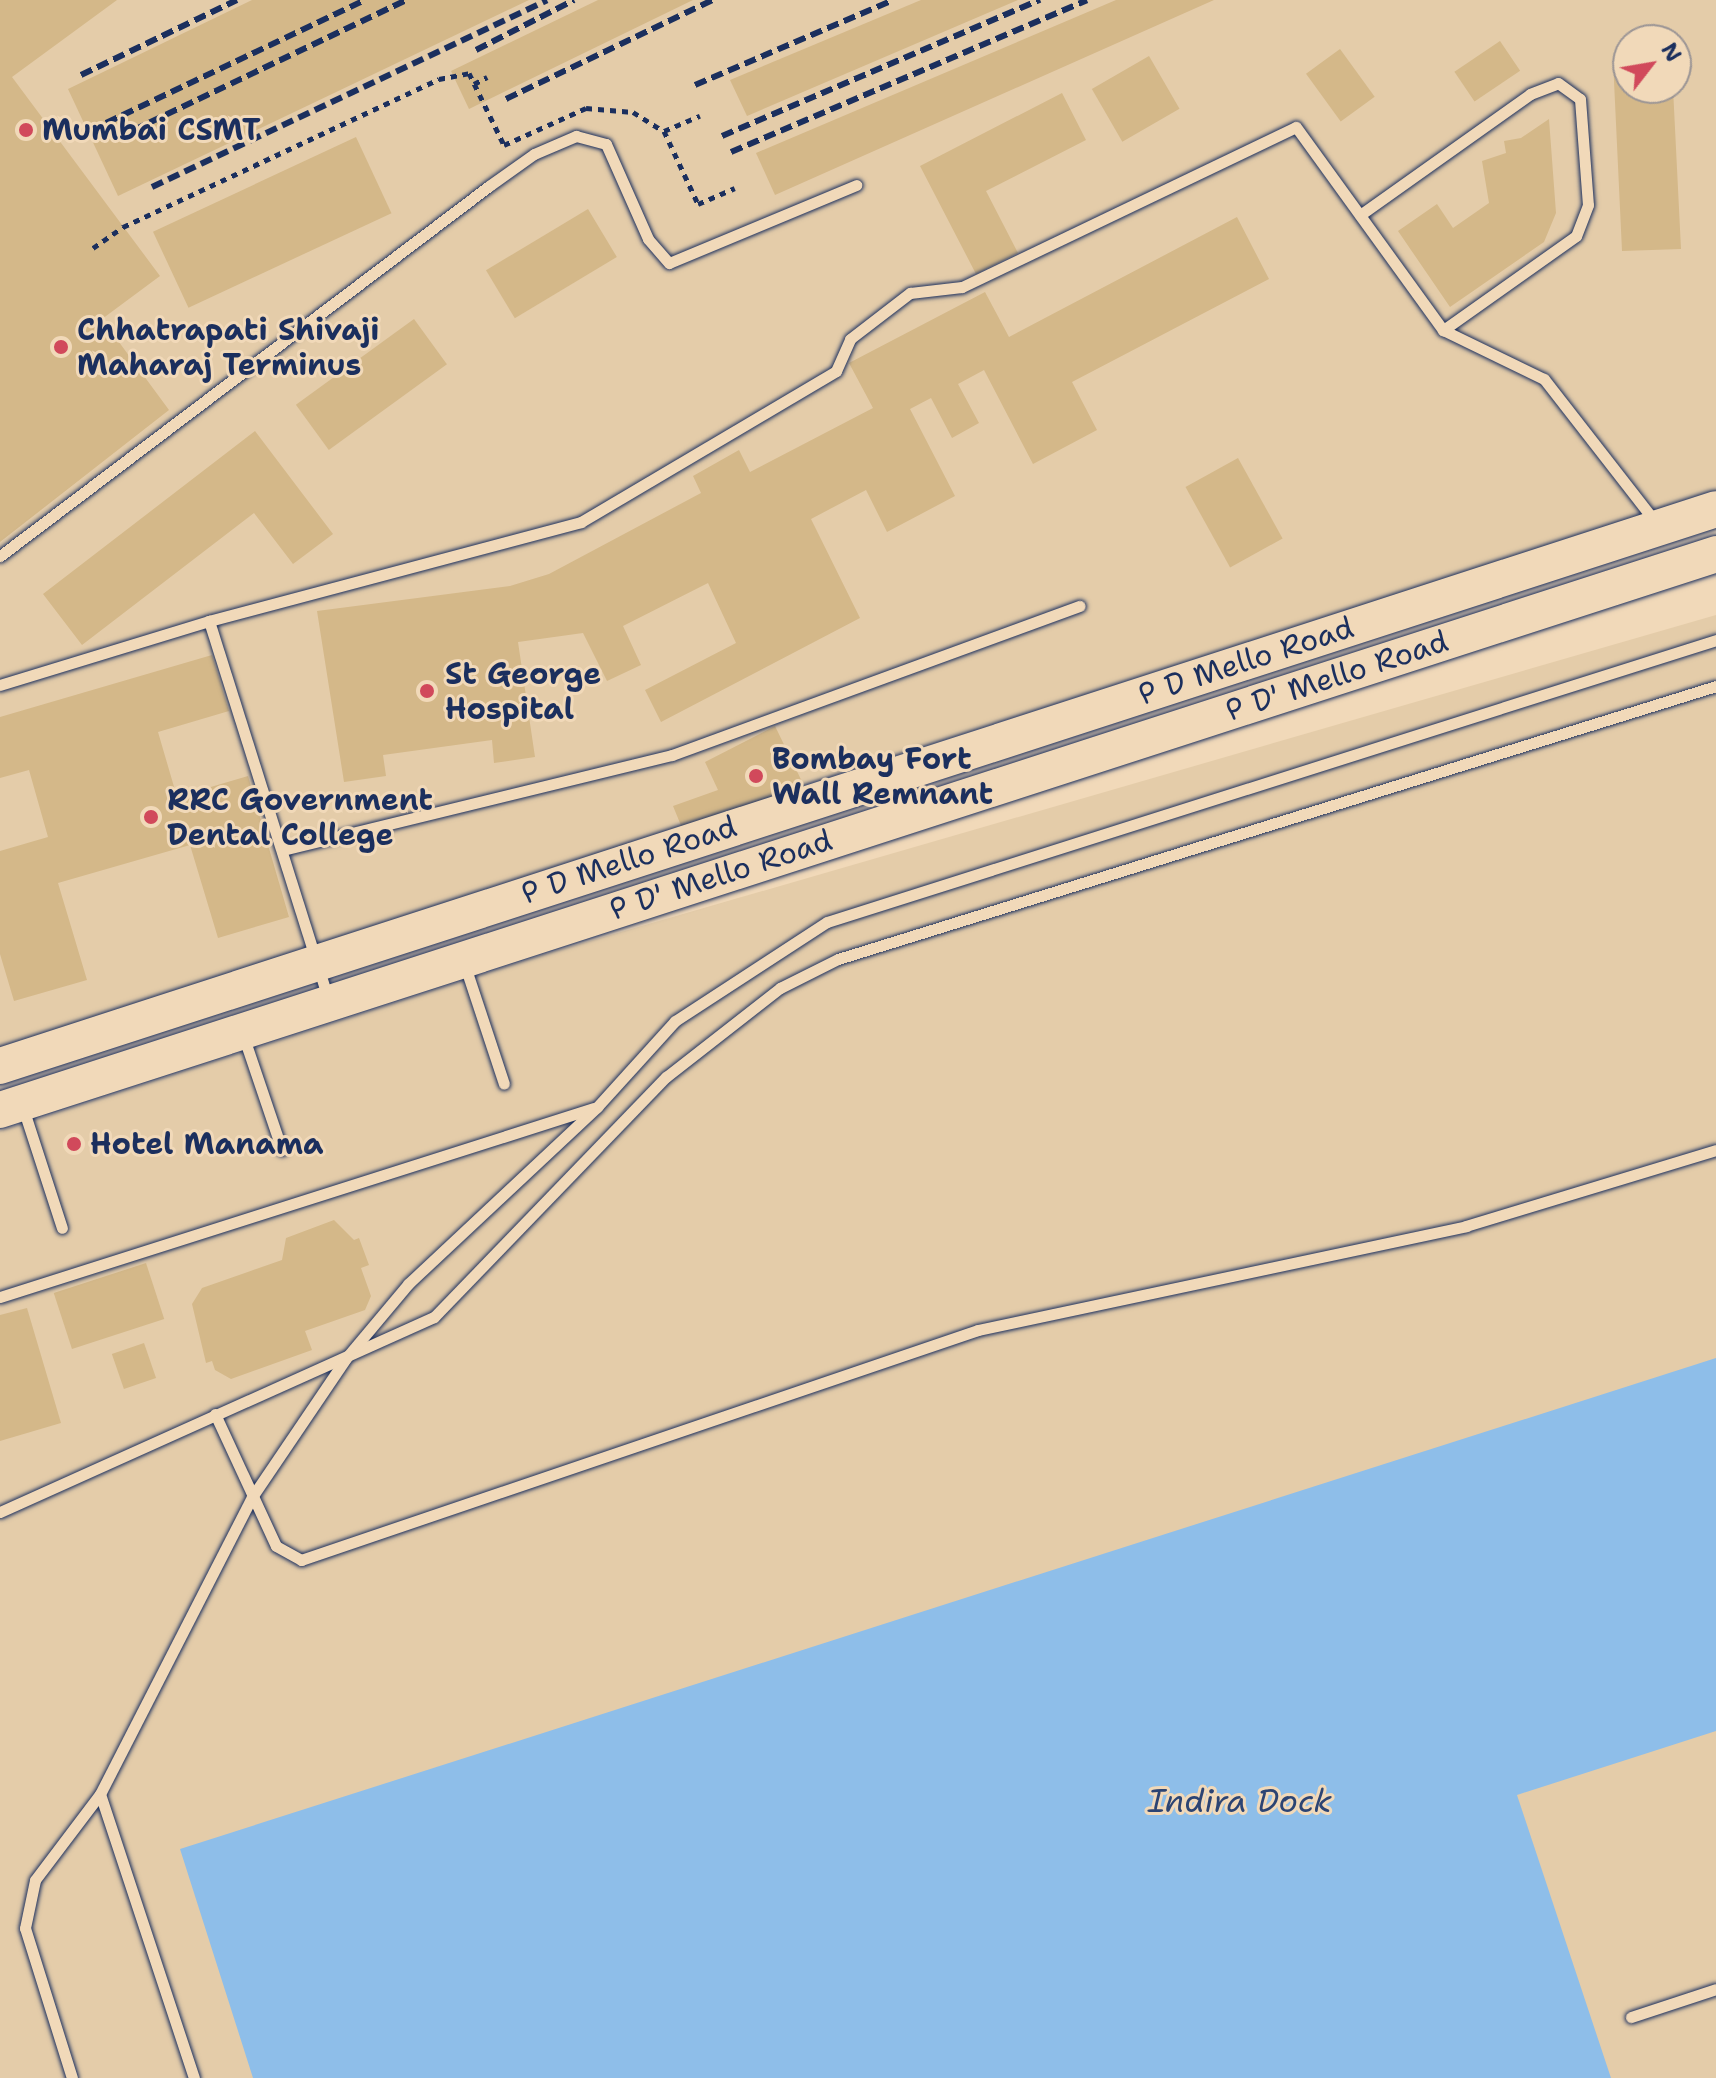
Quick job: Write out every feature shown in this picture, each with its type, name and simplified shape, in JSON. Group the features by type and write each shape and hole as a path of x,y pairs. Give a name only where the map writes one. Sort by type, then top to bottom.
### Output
{"main road":[{"name":"P D Mello Road","path":"0,1066 318,960 1716,509"},
{"name":"P D' Mello Road","path":"11,1107 1716,554"}],"lane":[{"path":"1360,215 1530,94 1558,83 1580,99 1588,205 1576,236 1443,330"},
{"path":"0,685 209,621 581,522 836,371 850,339 910,293 962,287 1296,127 1443,330 1544,379 1659,527"},
{"path":"0,556 489,186 548,148 576,136 606,144 648,239 669,263 856,185"},
{"path":"282,850 672,755 1080,606"},
{"path":"209,621 330,1003"},
{"path":"72,2078 25,1928 35,1880 100,1794 252,1497 346,1358 430,1262 597,1107 675,1021 827,922 1716,640"},
{"path":"0,1512 434,1317 666,1077 780,988 838,959 1716,686"},
{"path":"463,959 504,1084"},
{"path":"243,1033 282,1150"},
{"path":"11,1107 62,1228"},
{"path":"0,1297 597,1107"},
{"path":"215,1414 276,1546 301,1560 978,1330 1466,1226 1716,1150"},
{"path":"100,1794 194,2078"},
{"path":"1631,2017 1716,1989"}],"path":[{"path":"93,248 123,227 439,79 469,73 504,145 586,108 633,112 664,131 698,204 735,188"},
{"path":"474,84 487,77"},
{"path":"664,131 700,116"}],"shaded area":[{"name":"St George Hospital","path":"0,0 1716,0 1716,498 1559,542 779,793 0,1056"},
{"path":"1716,615 1716,2078 0,2078 0,1131 545,954"}],"water":[{"name":"Indira Dock","path":"1716,1358 1716,1731 1517,1795 1611,2078 253,2078 180,1849"}],"building":[{"path":"0,0 117,0 12,77 160,276 102,319 169,410 0,542"},
{"path":"252,0 529,0 118,196 68,89"},
{"path":"598,0 693,0 469,109 451,71"},
{"path":"921,0 1018,0 747,116 730,80"},
{"path":"1116,0 1214,0 775,195 756,153"},
{"path":"1500,41 1520,71 1475,102 1454,72"},
{"path":"1340,49 1375,97 1341,121 1306,74"},
{"path":"1149,56 1180,109 1122,142 1092,89"},
{"path":"1062,93 1086,140 986,191 1018,253 976,274 920,166"},
{"path":"1615,104 1674,104 1681,249 1622,251"},
{"path":"1549,119 1556,213 1544,242 1450,307 1398,231 1437,204 1453,228 1489,203 1482,161 1506,153 1504,141 1521,138"},
{"path":"356,137 391,213 188,308 153,232"},
{"path":"588,209 617,257 515,318 486,270"},
{"path":"1237,217 1269,279 1072,382 1097,430 1033,464 984,370 958,384 979,423 952,438 931,398 910,409 955,496 887,532 866,490 811,519 860,618 661,722 645,690 736,643 708,583 623,626 641,665 607,681 583,633 518,642 535,757 494,763 492,740 383,755 386,776 344,782 317,611 510,586 549,574 701,493 693,476 739,450 750,472 873,408 849,363 985,292 1009,337"},
{"path":"414,319 447,364 329,450 296,405"},
{"path":"255,431 333,534 293,564 254,513 82,645 43,594"},
{"path":"1238,458 1283,538 1230,568 1186,487"},
{"name":"RRC Government Dental College","path":"212,655 229,711 158,732 177,797 248,776 289,917 218,938 190,845 58,883 87,980 14,1001 0,954 0,851 48,837 29,770 0,778 0,717"},
{"name":"Bombay Fort Wall Remnant","path":"775,726 809,796 736,822 728,810 682,828 673,806 718,790 705,762"},
{"path":"334,1220 354,1240 359,1238 369,1265 361,1268 371,1296 365,1310 305,1331 312,1350 231,1379 215,1370 212,1361 206,1363 192,1304 202,1288 282,1260 286,1238"},
{"path":"146,1263 164,1319 72,1349 54,1293"},
{"path":"27,1308 61,1423 0,1441 0,1315"},
{"path":"144,1343 156,1378 124,1389 112,1354"}],"railway":[{"path":"81,75 237,0"},
{"path":"106,123 365,0"},
{"path":"117,138 406,0"},
{"path":"152,187 547,0"},
{"path":"476,50 574,0"},
{"path":"506,99 713,0"},
{"path":"695,85 893,0"},
{"path":"722,136 1040,0"},
{"path":"731,152 1087,0"}],"place":[{"name":"Mumbai CSMT","path":"26,130"},
{"name":"Chhatrapati Shivaji Maharaj Terminus","path":"61,347"},
{"name":"St George Hospital","path":"427,691"},
{"name":"Bombay Fort Wall Remnant","path":"756,776"},
{"name":"RRC Government Dental College","path":"151,817"},
{"name":"Hotel Manama","path":"74,1144"}]}
